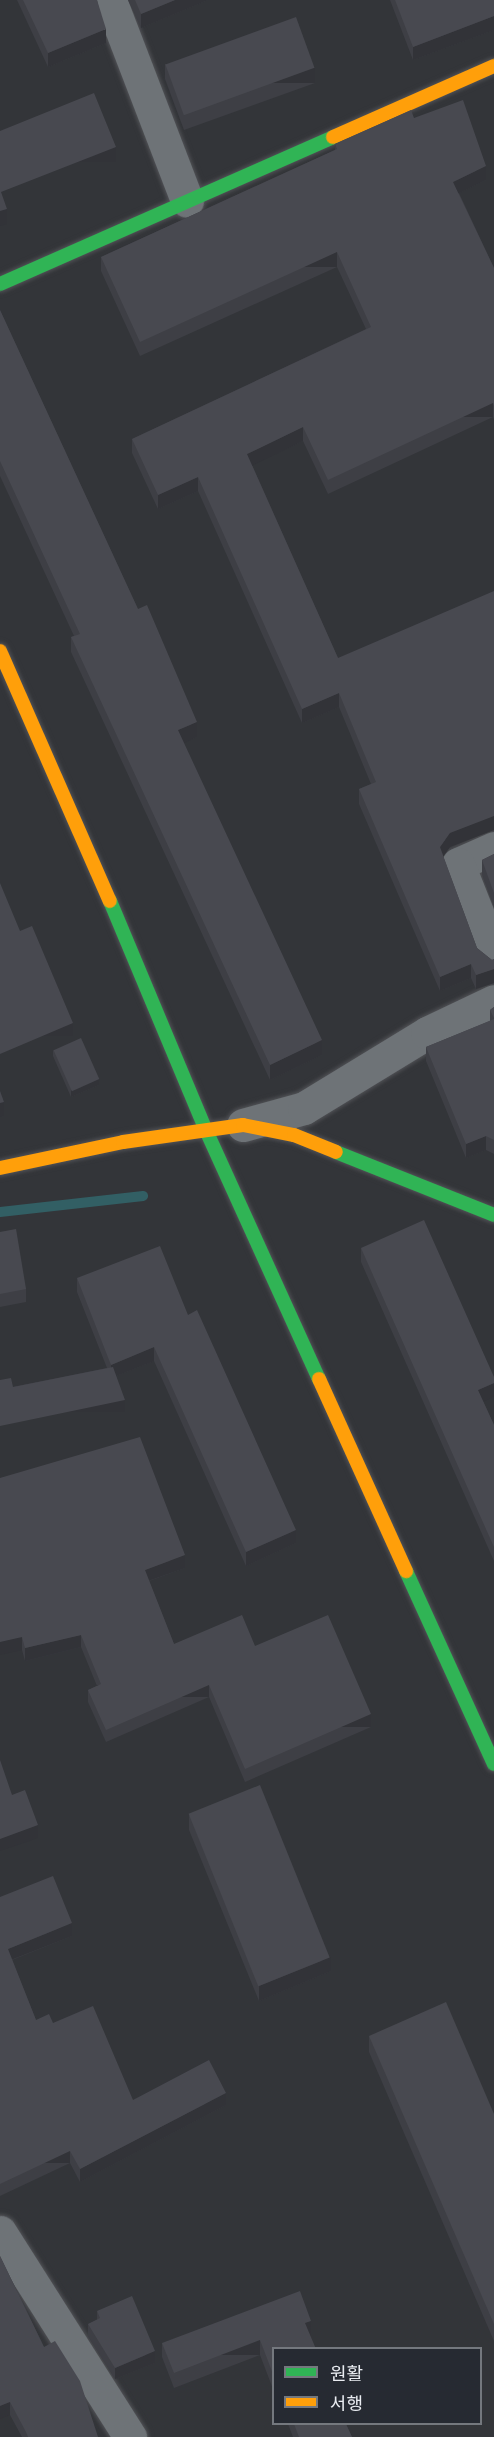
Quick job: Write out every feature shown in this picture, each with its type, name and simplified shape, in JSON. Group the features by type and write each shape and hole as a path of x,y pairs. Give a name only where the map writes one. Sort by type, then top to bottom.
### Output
{"main road":[{"path":"0,284 494,66"},
{"path":"0,651 73,812 205,1128 494,1764"},
{"path":"0,1168 205,1128 243,1125 294,1134 494,1215"}],"street":[{"path":"110,0 187,201"},
{"path":"494,848 458,864 494,955"},
{"path":"243,1125 304,1108 427,1033 494,1001"},
{"path":"0,2232 130,2437"}],"building":[{"path":"23,0 97,0 106,29 48,53"},
{"path":"135,0 175,0 141,14"},
{"path":"395,0 494,0 494,16 413,47"},
{"path":"296,17 314,68 184,115 165,65"},
{"path":"94,93 116,147 1,192 7,209 0,211 0,131"},
{"path":"463,100 486,166 453,182 494,268 494,406 493,403 328,480 303,427 247,454 338,658 494,591 494,816 450,833 440,847 477,948 492,960 494,959 494,969 476,975 471,964 440,977 359,789 376,782 339,693 302,709 198,477 158,495 132,439 371,327 337,252 140,342 101,257 337,149 335,144 411,110 414,118"},
{"path":"0,310 138,609 147,605 197,722 178,730 322,1040 270,1065 71,637 80,634 0,461"},
{"path":"494,854 494,893 482,860"},
{"path":"0,883 20,931 32,926 73,1023 0,1054"},
{"path":"494,1019 494,1140 486,1136 466,1144 426,1047"},
{"path":"81,1038 99,1079 72,1091 54,1050"},
{"path":"0,1091 4,1102 0,1103"},
{"path":"424,1220 494,1377 494,1383 478,1390 494,1425 494,1547 361,1248"},
{"path":"16,1229 26,1289 0,1294 0,1232"},
{"path":"160,1246 188,1315 197,1310 296,1530 246,1552 154,1347 111,1365 77,1278"},
{"path":"113,1367 125,1400 0,1426 0,1380 11,1378 13,1387"},
{"path":"140,1437 185,1555 145,1570 174,1644 242,1615 255,1646 328,1615 371,1714 245,1769 209,1685 106,1730 88,1690 101,1684 81,1635 25,1648 22,1637 0,1642 0,1478"},
{"path":"0,1760 12,1795 25,1790 38,1825 0,1839"},
{"path":"260,1785 330,1957 258,1986 189,1814"},
{"path":"53,1876 72,1923 8,1949 36,2020 49,2014 53,2023 93,2006 133,2100 209,2060 226,2093 80,2169 70,2151 0,2184 0,1897"},
{"path":"446,2002 494,2114 494,2324 369,2036"},
{"path":"0,2256 44,2347 55,2341 80,2381 98,2437 28,2437 10,2402 0,2406"},
{"path":"300,2291 311,2321 305,2323 315,2347 272,2347 272,2371 260,2340 174,2373 162,2343"},
{"path":"132,2296 155,2351 115,2368 88,2324 100,2318 97,2311"},
{"path":"294,2425 346,2425 352,2437 299,2437"}],"waterway":[{"path":"0,1212 143,1196"}],"traffic: fast":[{"path":"0,284 333,137"},
{"path":"110,901 205,1128 319,1379"},
{"path":"336,1152 494,1215"},
{"path":"406,1571 494,1764"}],"traffic: slow":[{"path":"333,137 494,66"},
{"path":"0,651 110,901"},
{"path":"0,1168 123,1142 243,1125 294,1135 336,1152"},
{"path":"319,1379 406,1571"}]}
